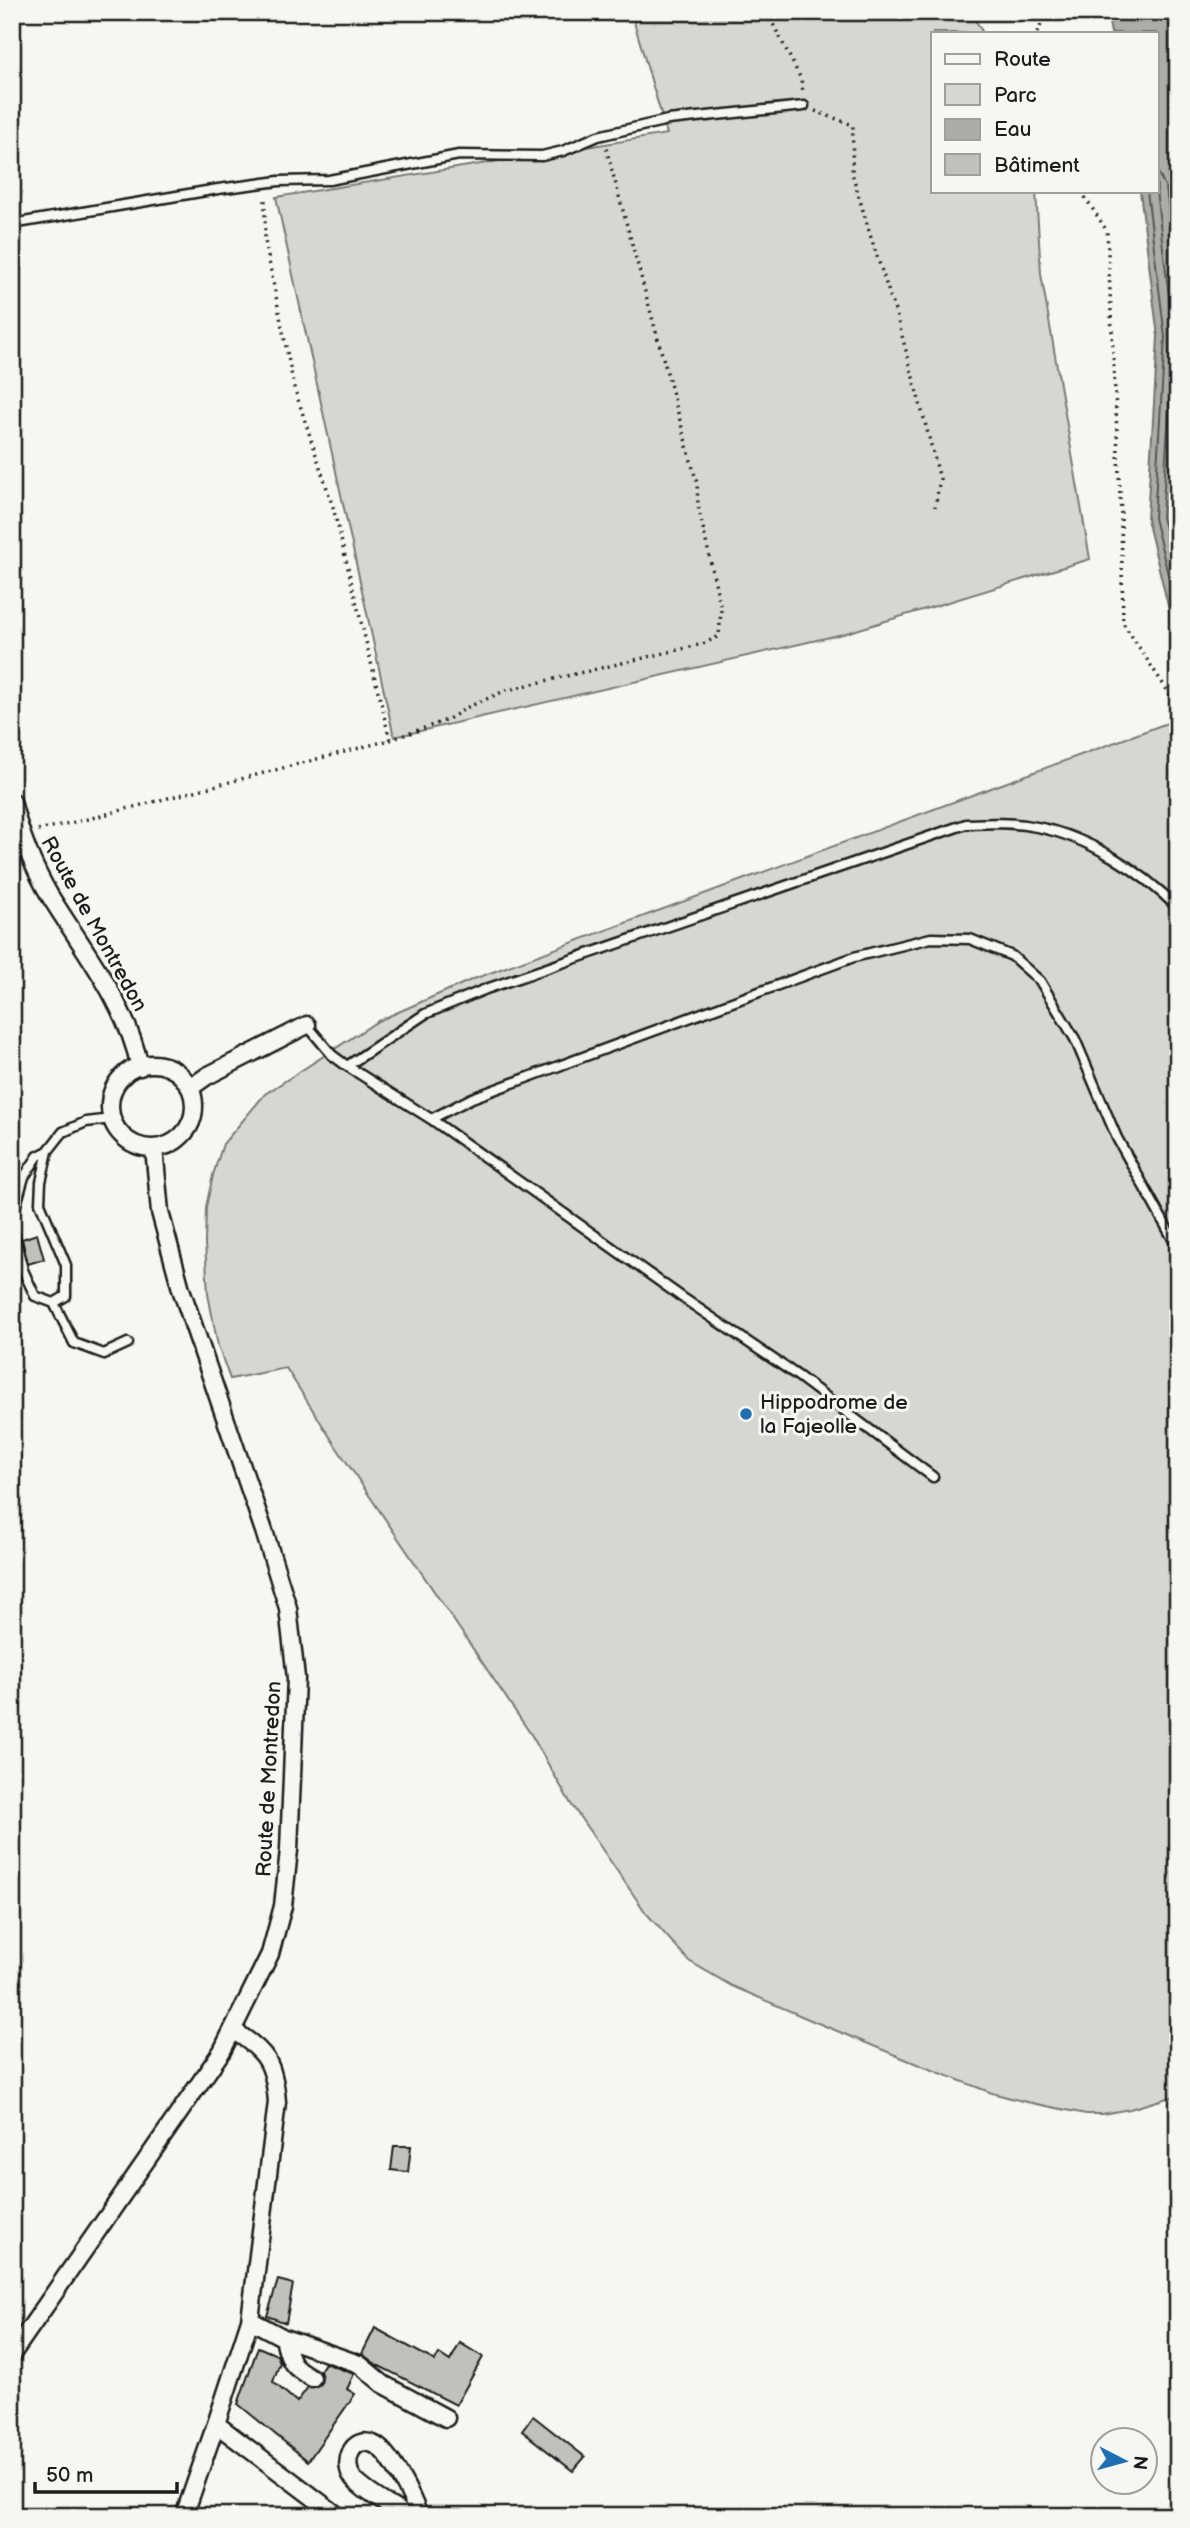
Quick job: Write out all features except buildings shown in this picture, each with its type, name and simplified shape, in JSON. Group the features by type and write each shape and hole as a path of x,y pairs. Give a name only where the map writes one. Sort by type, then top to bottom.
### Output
{"street":[{"name":"Route de Montredon","path":"12,801 21,833 49,894 117,1001 137,1054 139,1067"},
{"path":"190,1088 207,1076 307,1025"},
{"path":"148,1064 169,1068 177,1072 190,1088 194,1108 189,1127 180,1138 164,1146 139,1146 121,1135 112,1119 110,1104 117,1083 132,1069 148,1064"},
{"name":"Route de Montredon","path":"12,2354 234,2031 270,1954 283,1906 289,1850 296,1678 288,1608 181,1289 160,1212 154,1148"},
{"path":"184,2516 250,2320 277,2102 275,2079 268,2058 256,2045 234,2031"},
{"path":"250,2320 284,2337 359,2364 383,2385 446,2418"},
{"path":"284,2337 294,2369 312,2378"},
{"path":"216,2424 338,2516"},
{"path":"406,2516 353,2478 347,2464 348,2454 355,2447 372,2443 383,2452 414,2500 419,2516"}],"lane":[{"path":"12,224 265,183 329,180 459,155 542,156 598,136 668,120 804,106"},
{"path":"347,1066 425,1014 486,989 966,824 1006,822 1038,827 1087,844 1126,867 1178,908"},
{"path":"430,1119 472,1098 854,957 932,938 970,939 1012,956 1040,981 1075,1039 1117,1138 1178,1248"},
{"path":"307,1025 332,1055 347,1066 430,1119 683,1298 799,1376 933,1477"},
{"path":"12,1219 24,1177 38,1156 48,1151 63,1132 86,1122 112,1119"},
{"path":"48,1151 41,1182 40,1203 66,1265 66,1296 54,1303"},
{"path":"12,1226 23,1270 36,1296 54,1303 74,1343 104,1354 128,1343"}],"path":[{"path":"767,12 801,79 804,106 853,125 852,173 897,317 940,479 935,507"},
{"path":"1037,32 1047,12"},
{"path":"21,833 84,820 390,740 447,720 468,707 508,691 704,644 719,636 721,610 698,505 697,483 663,365 608,150 598,136"},
{"path":"265,183 265,241 294,387 333,507 390,740"},
{"path":"1082,192 1107,232 1123,623 1178,710"}],"green space":[{"path":"631,12 981,12 974,18 982,32 931,32 931,192 1036,192 1041,274 1090,559 843,634 394,737 276,197 667,134"},
{"name":"Hippodrome de la Fajeolle","path":"1178,719 1178,2095 1130,2109 1086,2114 992,2093 732,1986 689,1961 646,1913 571,1804 532,1736 286,1368 230,1379 218,1346 208,1294 206,1207 223,1144 265,1094 378,1021 471,980"}],"water":[{"path":"1107,12 1178,12 1178,633 1171,618 1147,519 1158,337 1140,192 1158,192 1158,32 1111,32"}],"place":[{"name":"Hippodrome de la Fajeolle","path":"746,1414"}]}
